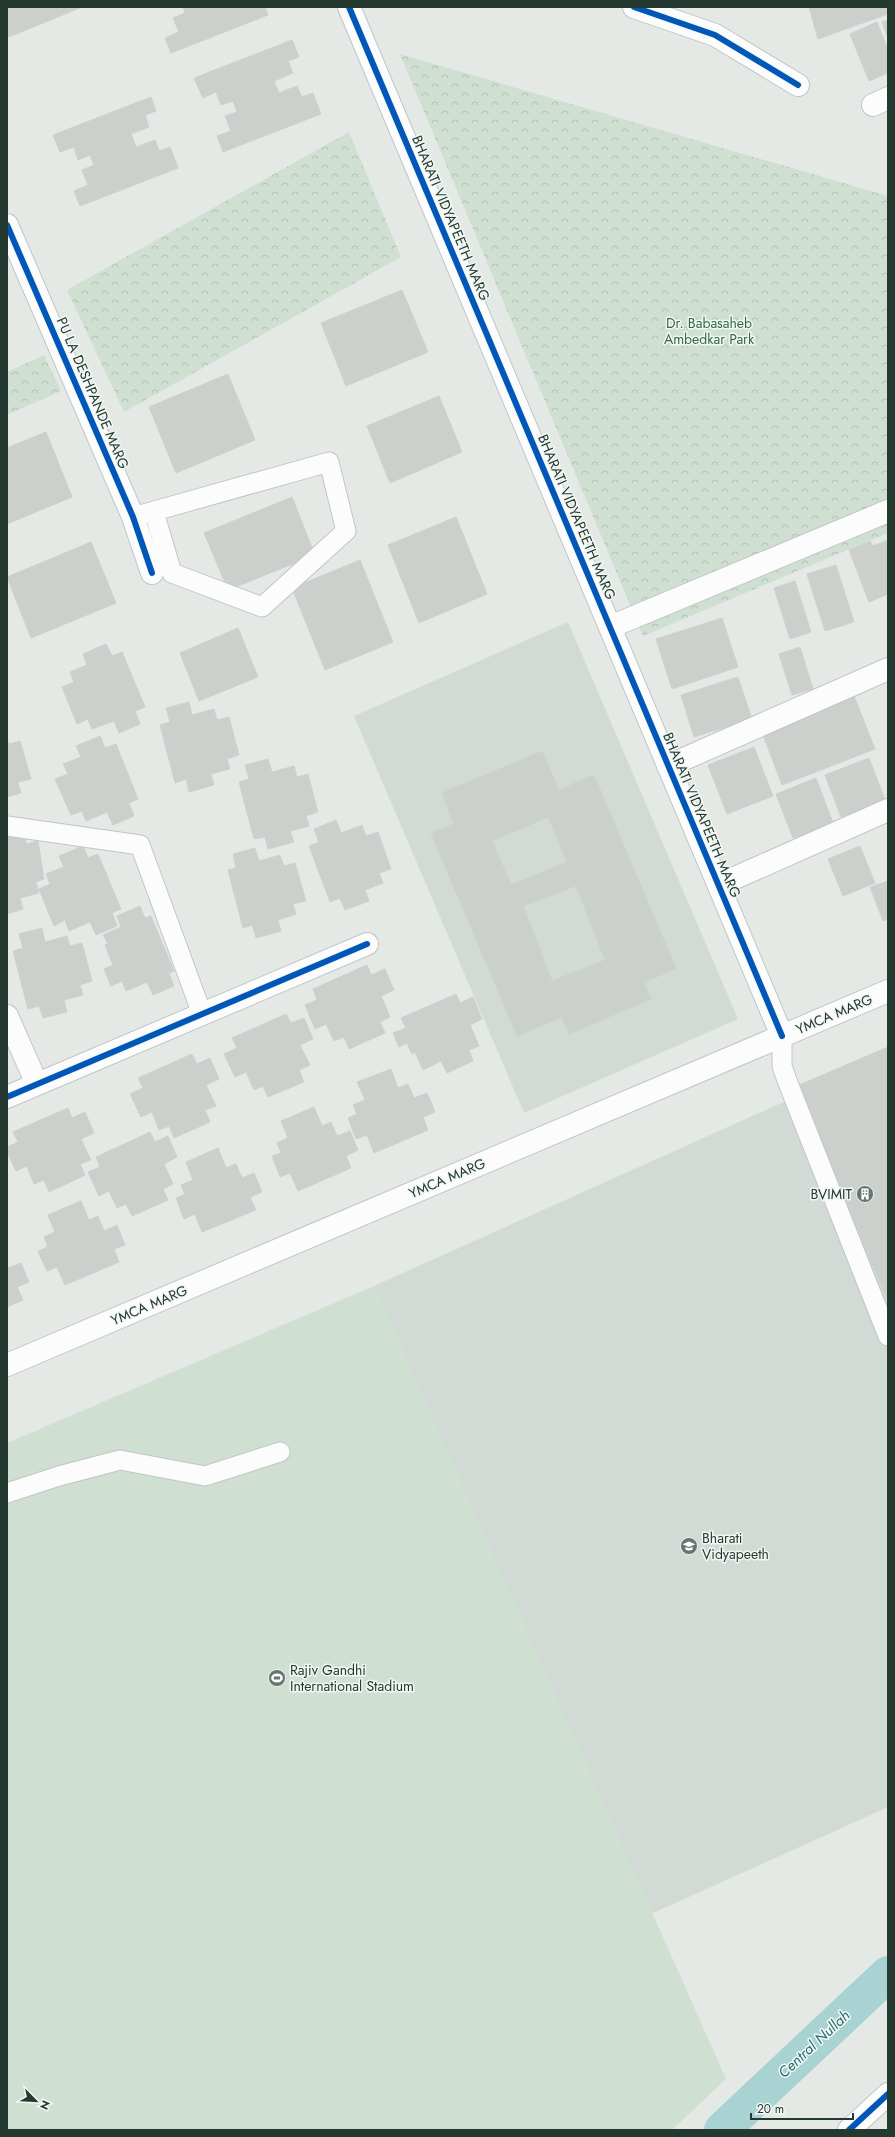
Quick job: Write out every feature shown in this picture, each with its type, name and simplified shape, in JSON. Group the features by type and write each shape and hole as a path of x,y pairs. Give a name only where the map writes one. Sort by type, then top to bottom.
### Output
{"street":[{"name":"BHARATI VIDYAPEETH MARG","path":"349,7 782,1036"},
{"path":"634,7 715,36 798,85"},
{"name":"PU LA DESHPANDE MARG","path":"7,225 133,517 152,573"},
{"path":"610,627 888,511"},
{"path":"668,766 888,669"},
{"path":"718,885 888,810"},
{"path":"7,1096 367,944"},
{"name":"YMCA MARG","path":"7,1365 888,991"},
{"path":"7,1016 37,1084"},
{"path":"849,2130 888,2094"}],"lane":[{"path":"133,517 329,462 346,531 262,607 172,573 154,512"},
{"path":"7,826 140,845 202,1014"},
{"name":"BHARATI VIDYAPEETH MARG","path":"782,1036 782,1066 788,1083 888,1336"},
{"path":"7,1493 59,1476 120,1460 205,1476 280,1452"}],"shaded area":[{"path":"568,622 738,1019 524,1113 354,716"},
{"name":"Bharati Vidyapeeth","path":"888,1055 888,1807 651,1914 374,1286"}],"green space":[{"name":"Dr. Babasaheb Ambedkar Park","path":"400,54 888,196 888,533 643,636"},
{"path":"349,132 401,257 124,412 67,290"},
{"path":"44,355 61,391 7,415 7,372"},
{"name":"Rajiv Gandhi International Stadium","path":"374,1286 726,2079 672,2130 7,2130 7,1443"}],"building":[{"path":"7,7 82,7 9,37 7,32"},
{"path":"183,7 265,7 268,15 171,53 165,38 179,32 173,18 185,13"},
{"path":"809,7 888,7 888,14 818,39"},
{"path":"888,20 888,38 882,22"},
{"path":"877,22 888,50 888,73 869,81 850,34"},
{"path":"292,40 299,57 288,61 293,73 274,81 279,93 297,86 302,97 313,93 321,114 223,152 217,136 231,131 225,116 237,112 233,101 221,105 216,92 203,98 194,78"},
{"path":"151,97 156,111 145,115 149,127 131,134 136,147 155,140 159,151 170,147 178,168 80,206 74,191 88,185 82,170 94,165 90,155 78,160 74,147 60,152 53,135"},
{"path":"402,290 428,352 346,386 321,323"},
{"path":"228,374 255,440 176,473 149,407"},
{"path":"439,396 462,452 390,483 367,426"},
{"path":"46,432 72,497 7,524 7,448"},
{"path":"292,497 315,555 228,590 204,533"},
{"path":"456,517 487,594 419,623 388,545"},
{"path":"888,540 888,594 869,602 849,550 870,541 873,546"},
{"path":"91,542 116,603 31,638 7,577"},
{"path":"360,560 393,642 325,670 292,588"},
{"path":"836,565 854,622 825,631 807,574"},
{"path":"795,581 811,632 790,639 774,588"},
{"path":"722,618 738,667 672,689 656,639"},
{"path":"238,628 258,677 199,701 180,653"},
{"path":"106,644 112,656 122,652 145,707 135,711 140,724 119,733 114,721 92,729 88,719 77,724 62,687 74,682 70,672 87,665 83,654"},
{"path":"800,647 813,689 792,695 779,654"},
{"path":"738,677 752,719 694,737 681,695"},
{"path":"854,696 875,749 782,785 762,732"},
{"path":"189,702 192,715 214,709 217,720 229,717 239,755 227,759 230,769 211,774 214,785 189,792 186,779 175,783 160,725 170,722 166,708"},
{"path":"100,736 105,748 116,744 138,799 129,803 134,816 113,825 107,812 86,821 82,811 71,815 55,779 68,774 63,764 81,757 76,746"},
{"path":"7,739 9,744 20,741 31,779 18,782 21,793 7,797"},
{"path":"754,747 773,796 727,814 708,765"},
{"path":"542,751 559,790 594,775 676,969 644,982 651,999 569,1034 562,1017 517,1036 431,833 454,824 442,793","holes":["548,817 567,862 511,885 492,841","576,886 605,960 552,981 523,906"]},
{"path":"869,758 885,800 841,817 825,775"},
{"path":"268,759 272,772 294,766 297,777 308,774 318,812 306,816 309,826 290,831 294,842 268,849 265,837 254,839 239,782 249,779 245,765"},
{"path":"816,778 833,823 793,838 776,794"},
{"path":"336,820 341,833 362,825 366,836 378,832 391,869 379,873 383,883 365,890 369,901 345,910 340,898 330,902 309,846 319,842 314,829"},
{"path":"24,833 26,844 38,841 44,879 36,882 39,893 20,898 23,909 7,914 7,838"},
{"path":"83,846 88,858 98,854 121,909 112,913 117,926 96,935 90,922 69,931 65,920 54,926 39,889 50,884 46,874 64,867 59,856"},
{"path":"860,846 875,883 843,896 828,859"},
{"path":"255,848 259,861 280,855 284,866 295,863 306,901 293,904 296,914 278,920 281,931 256,938 252,925 243,928 228,870 236,868 233,854"},
{"path":"888,881 888,919 883,921 870,887"},
{"path":"140,906 145,918 151,916 174,971 169,973 174,986 153,995 147,982 126,991 122,981 111,986 104,969 113,965 105,945 108,944 103,935 121,927 117,916"},
{"path":"42,928 45,942 67,936 70,946 82,943 92,981 80,985 83,995 64,1000 67,1012 43,1018 39,1006 28,1009 13,951 23,948 19,934"},
{"path":"367,965 371,975 385,969 394,990 381,996 390,1017 380,1022 385,1033 349,1049 344,1037 334,1041 326,1024 315,1029 305,1005 317,1000 313,989"},
{"path":"456,994 460,1003 473,997 482,1019 470,1025 479,1046 469,1050 473,1061 447,1073 441,1061 423,1070 415,1052 412,1054 407,1043 399,1047 393,1033 406,1028 401,1018"},
{"path":"286,1014 291,1023 304,1018 313,1039 300,1045 310,1065 299,1070 304,1082 268,1097 263,1086 254,1090 246,1072 235,1077 224,1054 237,1048 232,1038"},
{"name":"BVIMIT","path":"888,1047 888,1301 797,1086"},
{"path":"192,1054 197,1064 210,1058 219,1079 206,1085 216,1106 205,1110 210,1122 174,1138 169,1126 159,1130 152,1112 141,1117 130,1094 143,1088 138,1078"},
{"path":"391,1069 398,1088 408,1084 414,1098 427,1093 435,1112 423,1117 428,1130 374,1153 367,1135 356,1139 348,1118 357,1114 353,1105 365,1100 357,1082"},
{"path":"314,1107 322,1126 331,1122 337,1136 350,1131 358,1150 346,1156 351,1168 298,1191 290,1173 280,1177 272,1156 281,1153 277,1143 288,1138 281,1121"},
{"path":"68,1108 72,1118 85,1112 94,1133 81,1139 91,1160 80,1164 85,1175 49,1192 44,1180 34,1184 27,1166 16,1171 7,1152 7,1147 18,1142 13,1132"},
{"path":"150,1132 155,1142 168,1136 177,1157 164,1164 173,1184 163,1189 168,1200 132,1216 126,1204 117,1208 109,1191 99,1196 88,1172 100,1167 96,1157"},
{"path":"218,1148 226,1168 236,1164 242,1178 254,1173 262,1192 250,1197 256,1210 202,1232 195,1214 184,1219 176,1198 185,1194 181,1185 193,1180 186,1162"},
{"path":"81,1201 89,1220 98,1216 104,1231 117,1225 125,1245 114,1249 119,1262 65,1285 57,1267 47,1271 38,1251 48,1247 44,1237 55,1232 48,1215"},
{"path":"21,1263 29,1282 17,1287 23,1300 7,1307 7,1265 8,1268"}],"waterway":[{"name":"Central Nullah","path":"722,2130 888,1974"}],"cycle path":[{"path":"349,7 782,1036"},
{"path":"634,7 715,35 798,85"},
{"path":"7,225 133,517 152,573"},
{"path":"7,1097 367,944"},
{"path":"849,2130 888,2094"}],"place":[{"name":"BVIMIT","path":"865,1194"},
{"name":"Bharati Vidyapeeth","path":"689,1546"},
{"name":"Rajiv Gandhi International Stadium","path":"277,1678"}]}
